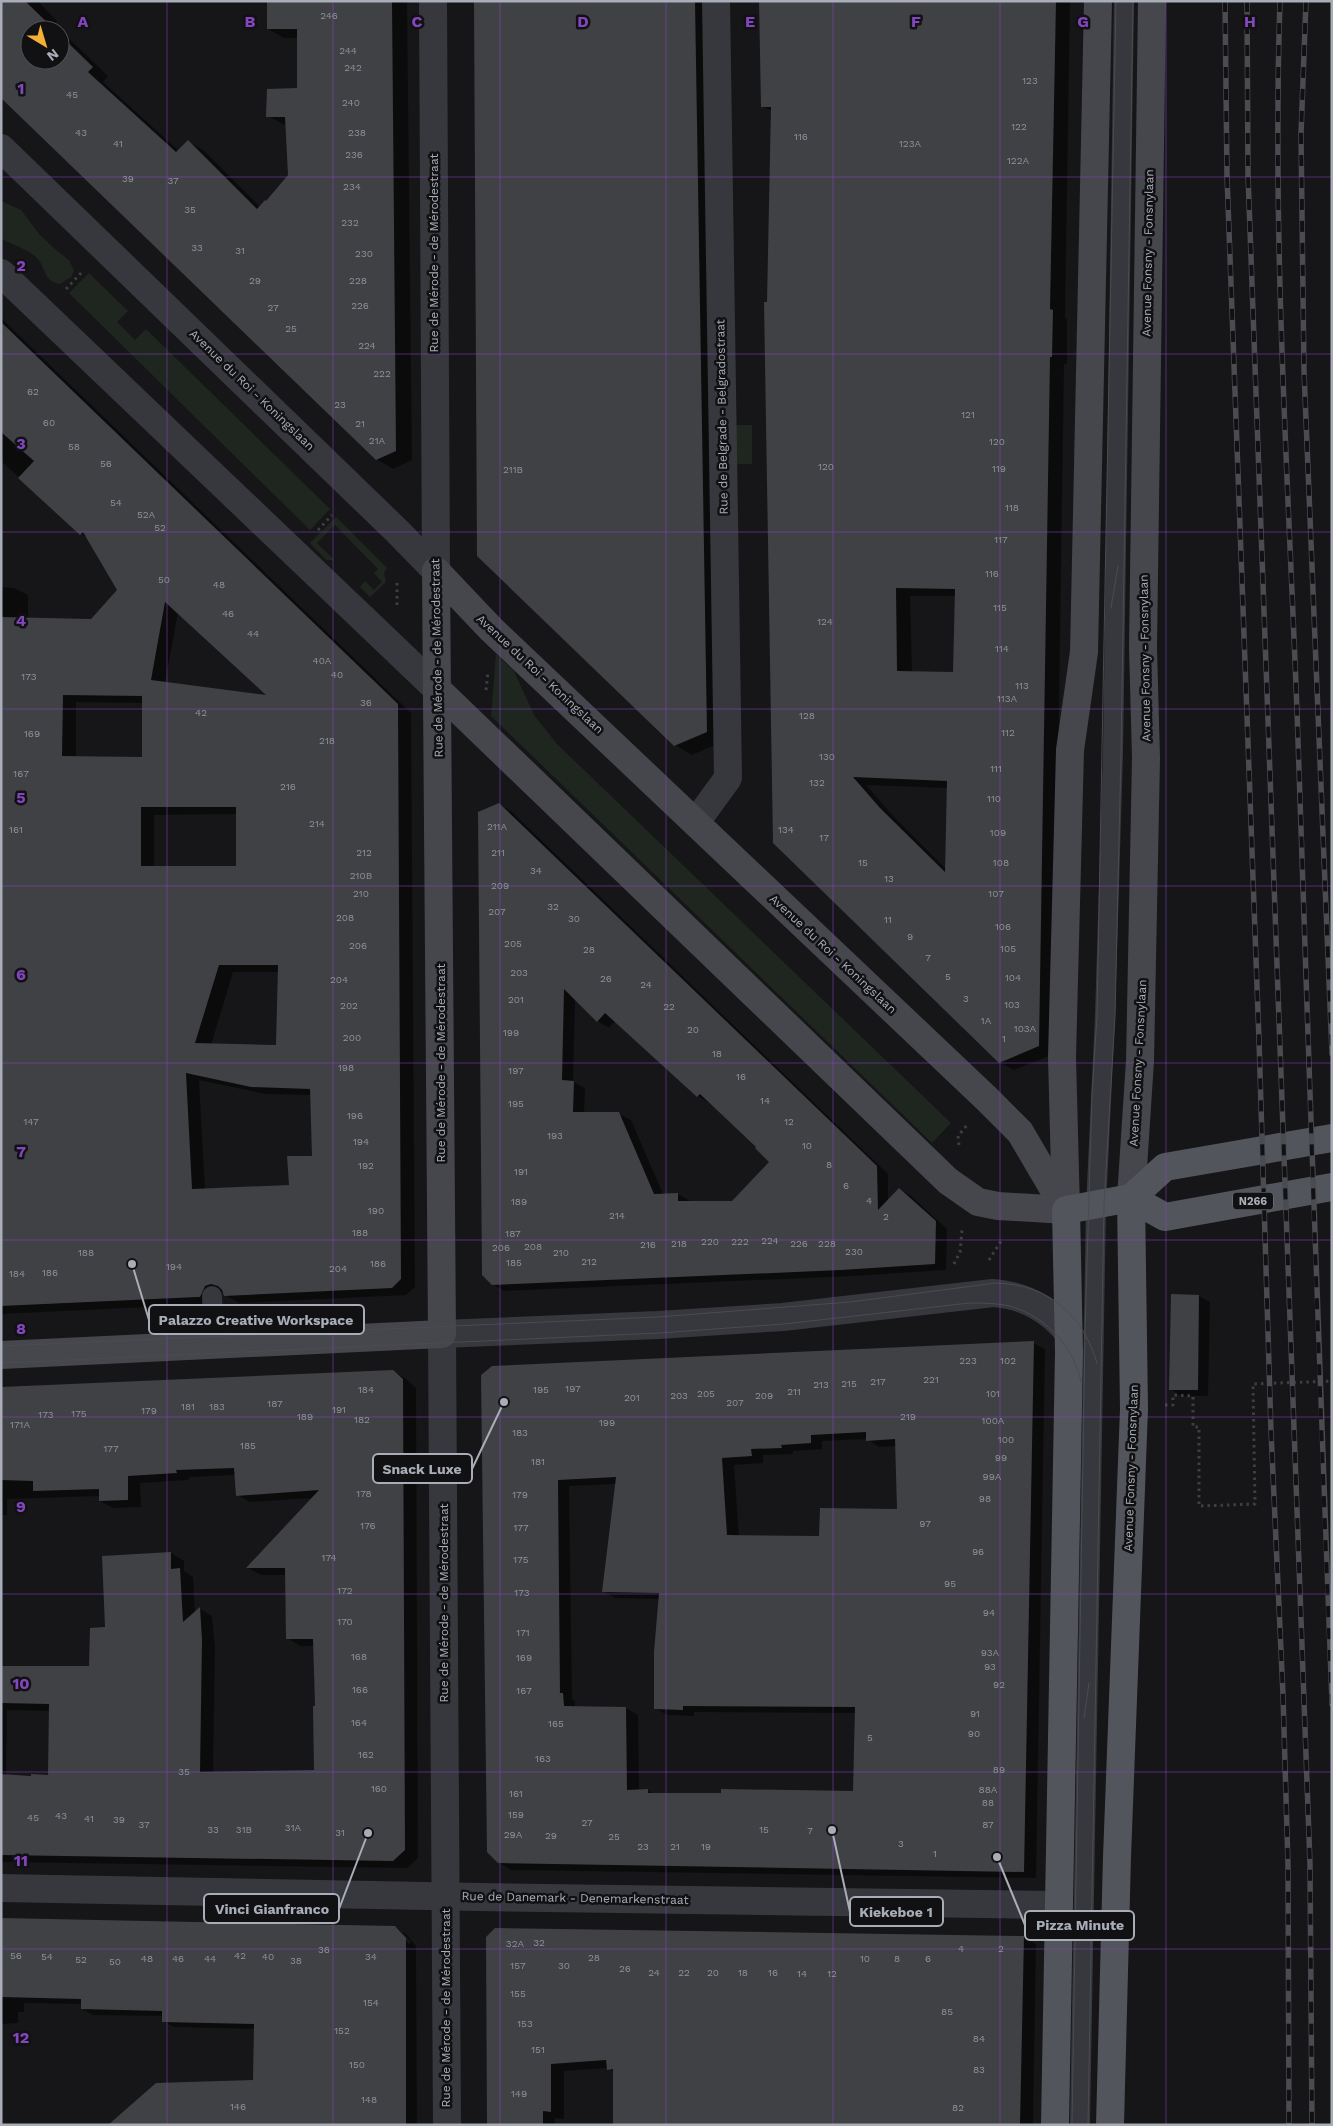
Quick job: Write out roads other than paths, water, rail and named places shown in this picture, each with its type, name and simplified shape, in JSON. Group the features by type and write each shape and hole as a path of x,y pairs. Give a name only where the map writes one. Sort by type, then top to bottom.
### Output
{"main road":[{"path":"1055,2125 1068,1332 1062,1057 1070,750 1084,652 1098,1"},
{"name":"Avenue Fonsny - Fonsnylaan","path":"1110,2125 1116,1857 1134,1409 1131,1198 1140,1060 1146,758 1143,648 1152,1"},
{"name":"Rue de Mérode - de Mérodestraat","path":"436,571 442,1334"},
{"name":"Avenue du Roi - Koningslaan","path":"436,571 491,629 1020,1132 1066,1210"},
{"path":"438,690 953,1184 978,1202 998,1206 1066,1210 1096,1206 1131,1198 1165,1167 1332,1138"},
{"name":"N266","path":"1131,1198 1165,1217 1332,1187"},
{"path":"1,1355 442,1334"}],"street":[{"name":"Rue de Mérode - de Mérodestraat","path":"433,1 436,571"},
{"name":"Rue de Belgrade - Belgradostraat","path":"696,822 728,778 716,1"},
{"name":"Avenue du Roi - Koningslaan","path":"1,148 436,571"},
{"path":"1,273 438,690"},
{"path":"442,1334 784,1317 993,1293 1008,1294 1028,1300 1057,1318 1068,1332"},
{"name":"Rue de Mérode - de Mérodestraat","path":"442,1334 446,2125"},
{"name":"Rue de Danemark - Denemarkenstraat","path":"1,1888 1059,1905"}],"lane":[{"path":"1080,2125 1094,1282 1106,1006 1113,754 1124,1"},
{"path":"1066,1210 1083,1237 1092,1265 1094,1282"},
{"path":"212,1296 214,1345"}],"tram line":[{"path":"1072,2125 1085,1332 1092,1094 1097,1016 1116,1"},
{"path":"1088,2125 1104,1204 1115,1016 1121,753 1133,1"},
{"path":"1111,608 1118,566"},
{"path":"1,1346 658,1317 850,1302 996,1283 1032,1289 1061,1305 1083,1330 1097,1363"},
{"path":"1,1363 659,1333 784,1324 982,1303 1005,1305 1018,1309 1043,1323 1054,1332 1071,1355 1081,1382"},
{"path":"1084,1718 1089,1683"}],"railway":[{"path":"1225,1 1227,176 1259,1040 1271,1431 1283,1695 1288,1865 1289,2125"},
{"path":"1247,1 1248,175 1310,1864 1312,2125"},
{"path":"1280,1 1278,90 1279,268 1297,711 1332,1704"},
{"path":"1306,1 1301,134 1304,371 1332,1054"}],"place":[{"name":"Palazzo Creative Workspace","path":"132,1264"},
{"name":"Snack Luxe","path":"504,1402"},
{"name":"Kiekeboe 1","path":"832,1830"},
{"name":"Vinci Gianfranco","path":"368,1833"},
{"name":"Pizza Minute","path":"997,1857"}]}
